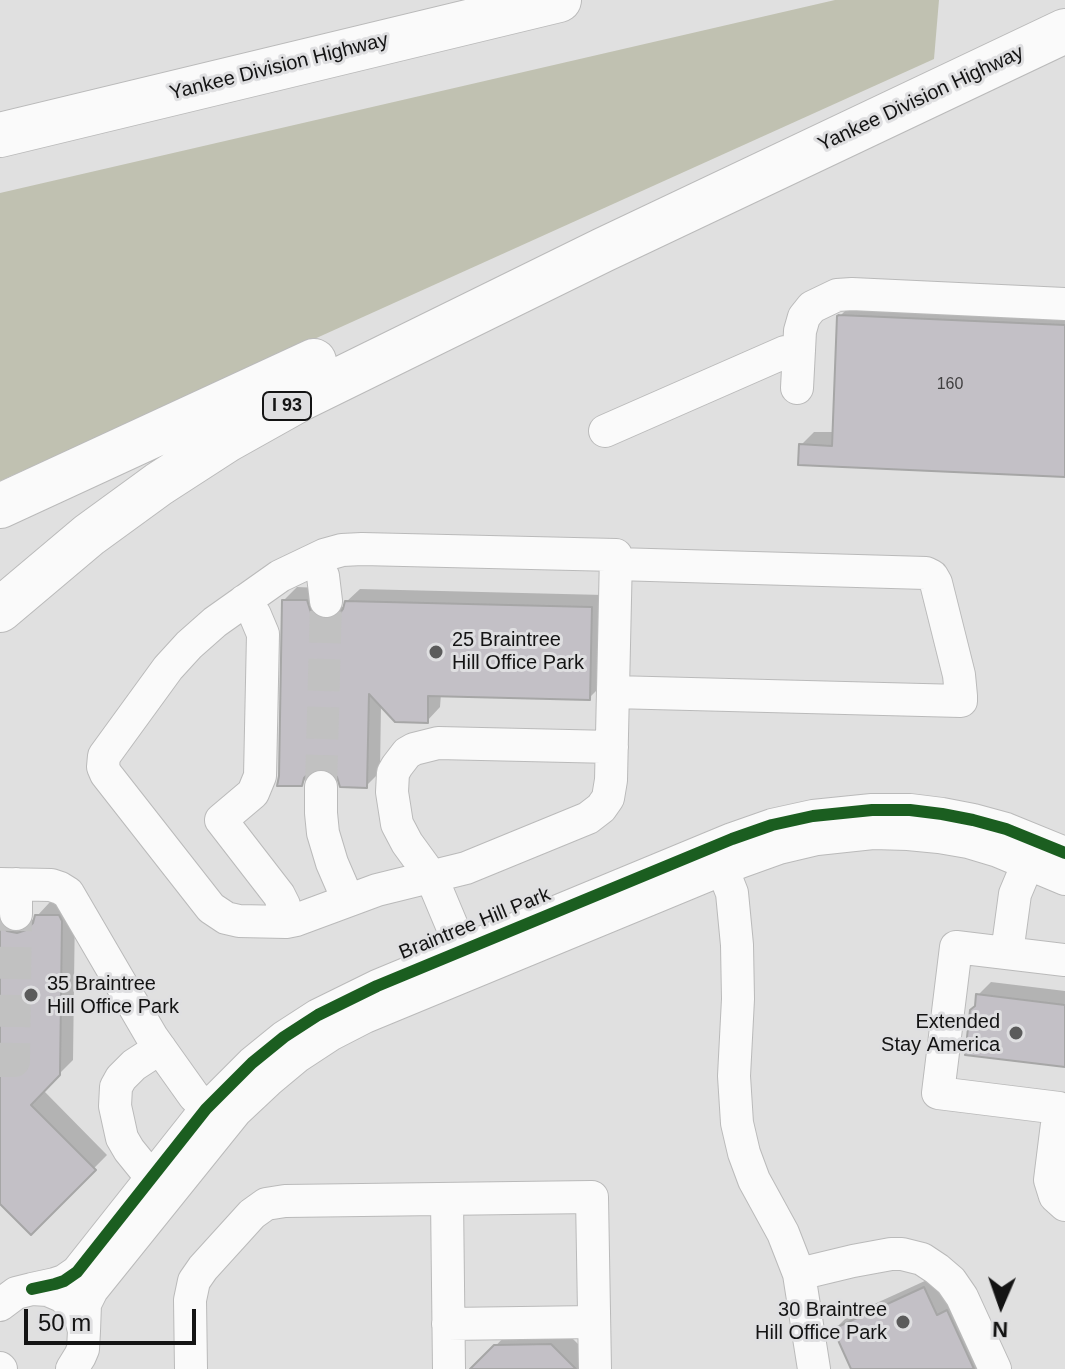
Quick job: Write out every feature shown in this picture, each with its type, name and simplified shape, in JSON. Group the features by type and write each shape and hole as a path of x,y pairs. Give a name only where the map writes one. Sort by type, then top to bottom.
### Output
{"highway":[{"path":"375,44 457,0"},
{"name":"Yankee Division Highway","path":"0,135 559,0"},
{"name":"Yankee Division Highway","path":"603,250 1065,31"},
{"path":"0,506 482,283 603,250"},
{"name":"I 93","path":"0,610 123,510 227,440 302,398 603,250"}],"street":[{"path":"797,388 800,331 804,317 812,307 837,295 1065,304"},
{"path":"605,431 785,352 799,351"},
{"path":"362,549 616,555 612,747 609,792 605,804 588,818 478,863 404,882 348,900 306,918 286,922 239,921 214,911 106,774 103,767 106,753 168,668 201,634 280,576 316,559 342,550 362,549"},
{"path":"316,559 323,576 326,601"},
{"path":"613,692 961,701 959,675 936,583 929,574 616,564"},
{"path":"244,601 255,615 263,634 260,776 253,793 221,820 279,895 286,922"},
{"path":"467,961 431,876 397,824 392,792 393,773 401,760 407,753 430,744 612,747"},
{"path":"321,787 321,820 325,841 348,900"},
{"path":"0,1305 16,1293 64,1281 77,1272 161,1184 215,1117 330,1035 467,961 718,858 760,854 836,836 882,833 924,835 968,842 998,851 1043,852 1065,879"},
{"path":"1007,953 1013,902 1043,852"},
{"path":"718,858 732,893 737,945 734,1076 737,1123 754,1180 783,1233 799,1274 814,1369"},
{"path":"11,894 55,886 70,896 160,1048 194,1096 215,1117"},
{"path":"1065,960 956,947 938,1093 1059,1108 1050,1180 1055,1196 1065,1205"},
{"path":"160,1048 127,1071 116,1087 115,1097 122,1138 138,1162 161,1184"},
{"path":"80,1354 85,1304 161,1184"},
{"path":"191,1369 190,1300 194,1281 252,1214 266,1204 285,1201 592,1197 595,1369"},
{"path":"447,1199 449,1369"},
{"path":"799,1274 882,1255 902,1254 922,1259 957,1288 995,1369"},
{"path":"32,1289 48,1290 62,1296 80,1315 80,1354"},
{"path":"448,1324 594,1322"}],"green space":[{"path":"835,0 939,0 934,59 0,481 0,193"}],"building":[{"path":"839,315 1065,325 1065,477 798,465 799,444 832,446"},
{"name":"25 Braintree Hill Office Park","path":"282,600 307,600 311,613 327,620 338,616 345,601 592,607 590,700 428,696 428,723 395,722 369,694 367,788 340,787 337,777 330,770 322,768 311,771 304,778 302,786 277,786"},
{"name":"35 Braintree Hill Office Park","path":"35,915 59,915 62,921 60,1075 31,1105 96,1170 31,1235 0,1204 0,924 7,931 17,933 33,923"},
{"name":"Extended Stay America","path":"976,994 1065,1005 1065,1067 965,1055 970,1010 975,1006"},
{"name":"30 Braintree Hill Office Park","path":"924,1287 937,1315 947,1310 974,1369 851,1369 833,1329"},
{"path":"551,1344 576,1369 470,1369 494,1345"}],"tunnel":[{"path":"321,787 326,601"},
{"path":"0,1061 14,1061 16,914"}],"cycle path":[{"name":"Braintree Hill Park","path":"32,1289 64,1281 77,1272 206,1109 252,1063 318,1015 377,986 732,839 772,825 813,816 872,810 942,814 1006,829 1065,853"}],"place":[{"name":"25 Braintree Hill Office Park","path":"436,652"},
{"name":"35 Braintree Hill Office Park","path":"31,995"},
{"name":"Extended Stay America","path":"1016,1033"},
{"name":"30 Braintree Hill Office Park","path":"903,1322"}]}
